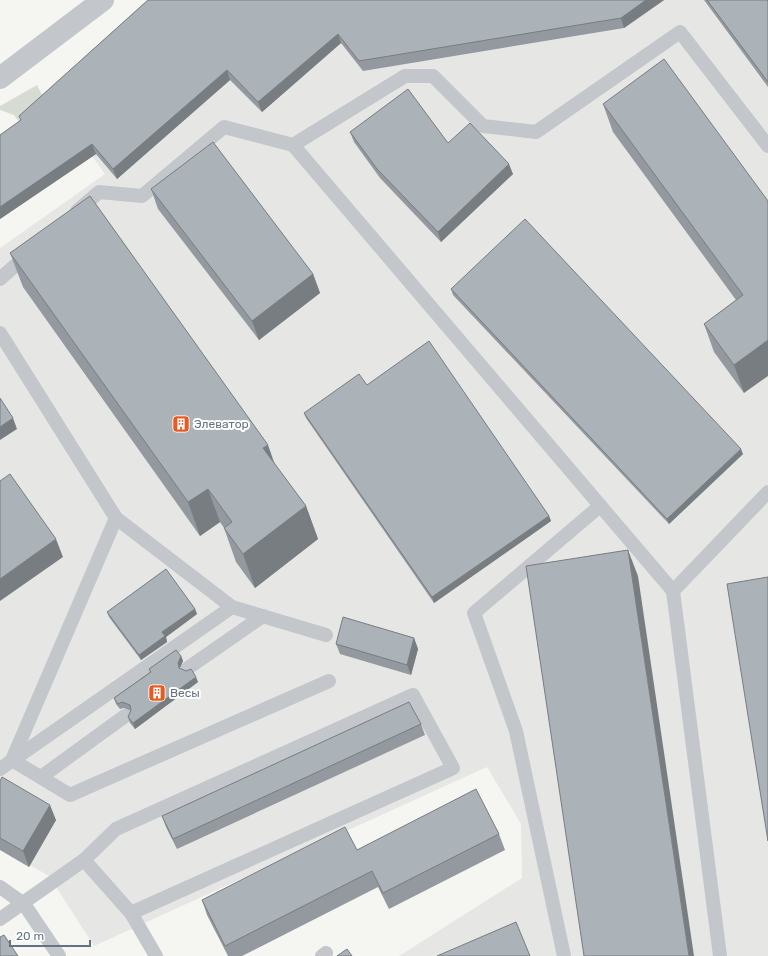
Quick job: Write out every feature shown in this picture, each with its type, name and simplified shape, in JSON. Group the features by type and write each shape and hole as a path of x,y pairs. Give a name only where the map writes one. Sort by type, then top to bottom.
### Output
{"street":[{"path":"0,78 103,0"}],"lane":[{"path":"293,145 405,76 433,76 483,126 536,132 680,32 768,146"},
{"path":"64,223 99,192 142,196 224,128 293,145 673,591 720,956"},
{"path":"0,279 41,243"},
{"path":"0,334 116,518 232,606 326,635"},
{"path":"673,591 768,492"},
{"path":"564,956 516,730 474,613 600,506"},
{"path":"12,760 116,518"},
{"path":"0,769 232,606"},
{"path":"188,668 263,616"},
{"path":"12,760 70,795 329,680"},
{"path":"0,919 24,904 84,860 116,829 413,695 453,768 131,913"},
{"path":"41,777 125,716"},
{"path":"84,860 131,913 156,956"},
{"path":"0,887 24,904 59,956"}],"shaded area":[{"path":"161,0 758,0 768,14 768,956 399,956 522,878 521,824 487,767 94,946 49,876 0,848 0,248 105,174 51,100"},
{"path":"37,85 47,105 31,138 14,115 0,110 0,106"}],"building":[{"path":"148,0 646,0 621,18 359,61 338,34 258,102 227,70 113,169 92,144 0,207 0,135 21,120 19,116"},
{"path":"707,0 767,0 768,82"},
{"path":"664,59 768,201 768,340 734,365 704,324 743,295 603,104"},
{"path":"408,89 448,143 470,123 509,164 438,232 377,169 350,132"},
{"path":"213,142 313,274 252,321 151,189"},
{"name":"Элеватор","path":"90,196 268,445 263,448 306,506 243,554 224,528 232,522 208,489 188,502 10,253"},
{"path":"525,219 741,449 667,519 451,289"},
{"path":"429,341 549,516 432,597 304,413 359,374 367,385"},
{"path":"0,398 13,418 0,427"},
{"path":"10,474 56,539 0,579 0,481"},
{"path":"628,550 689,956 584,956 526,566"},
{"path":"166,569 195,609 162,632 165,636 139,655 107,612"},
{"path":"768,577 768,841 727,584"},
{"path":"343,617 414,638 407,665 336,644"},
{"name":"Весы","path":"176,650 181,656 178,663 179,668 186,671 191,669 196,677 133,723 128,717 131,710 130,705 122,702 118,704 114,698 151,672 149,669"},
{"path":"409,702 421,724 173,839 162,816"},
{"path":"2,777 50,805 23,851 0,838 0,781"},
{"path":"476,789 499,834 383,893 372,871 225,946 202,900 345,827 357,850"},
{"path":"516,922 530,956 437,956"},
{"path":"4,935 18,956 0,956 0,937"},
{"path":"347,949 352,956 337,956"}],"place":[{"name":"Элеватор","path":"181,424"},
{"name":"Весы","path":"157,693"}]}
